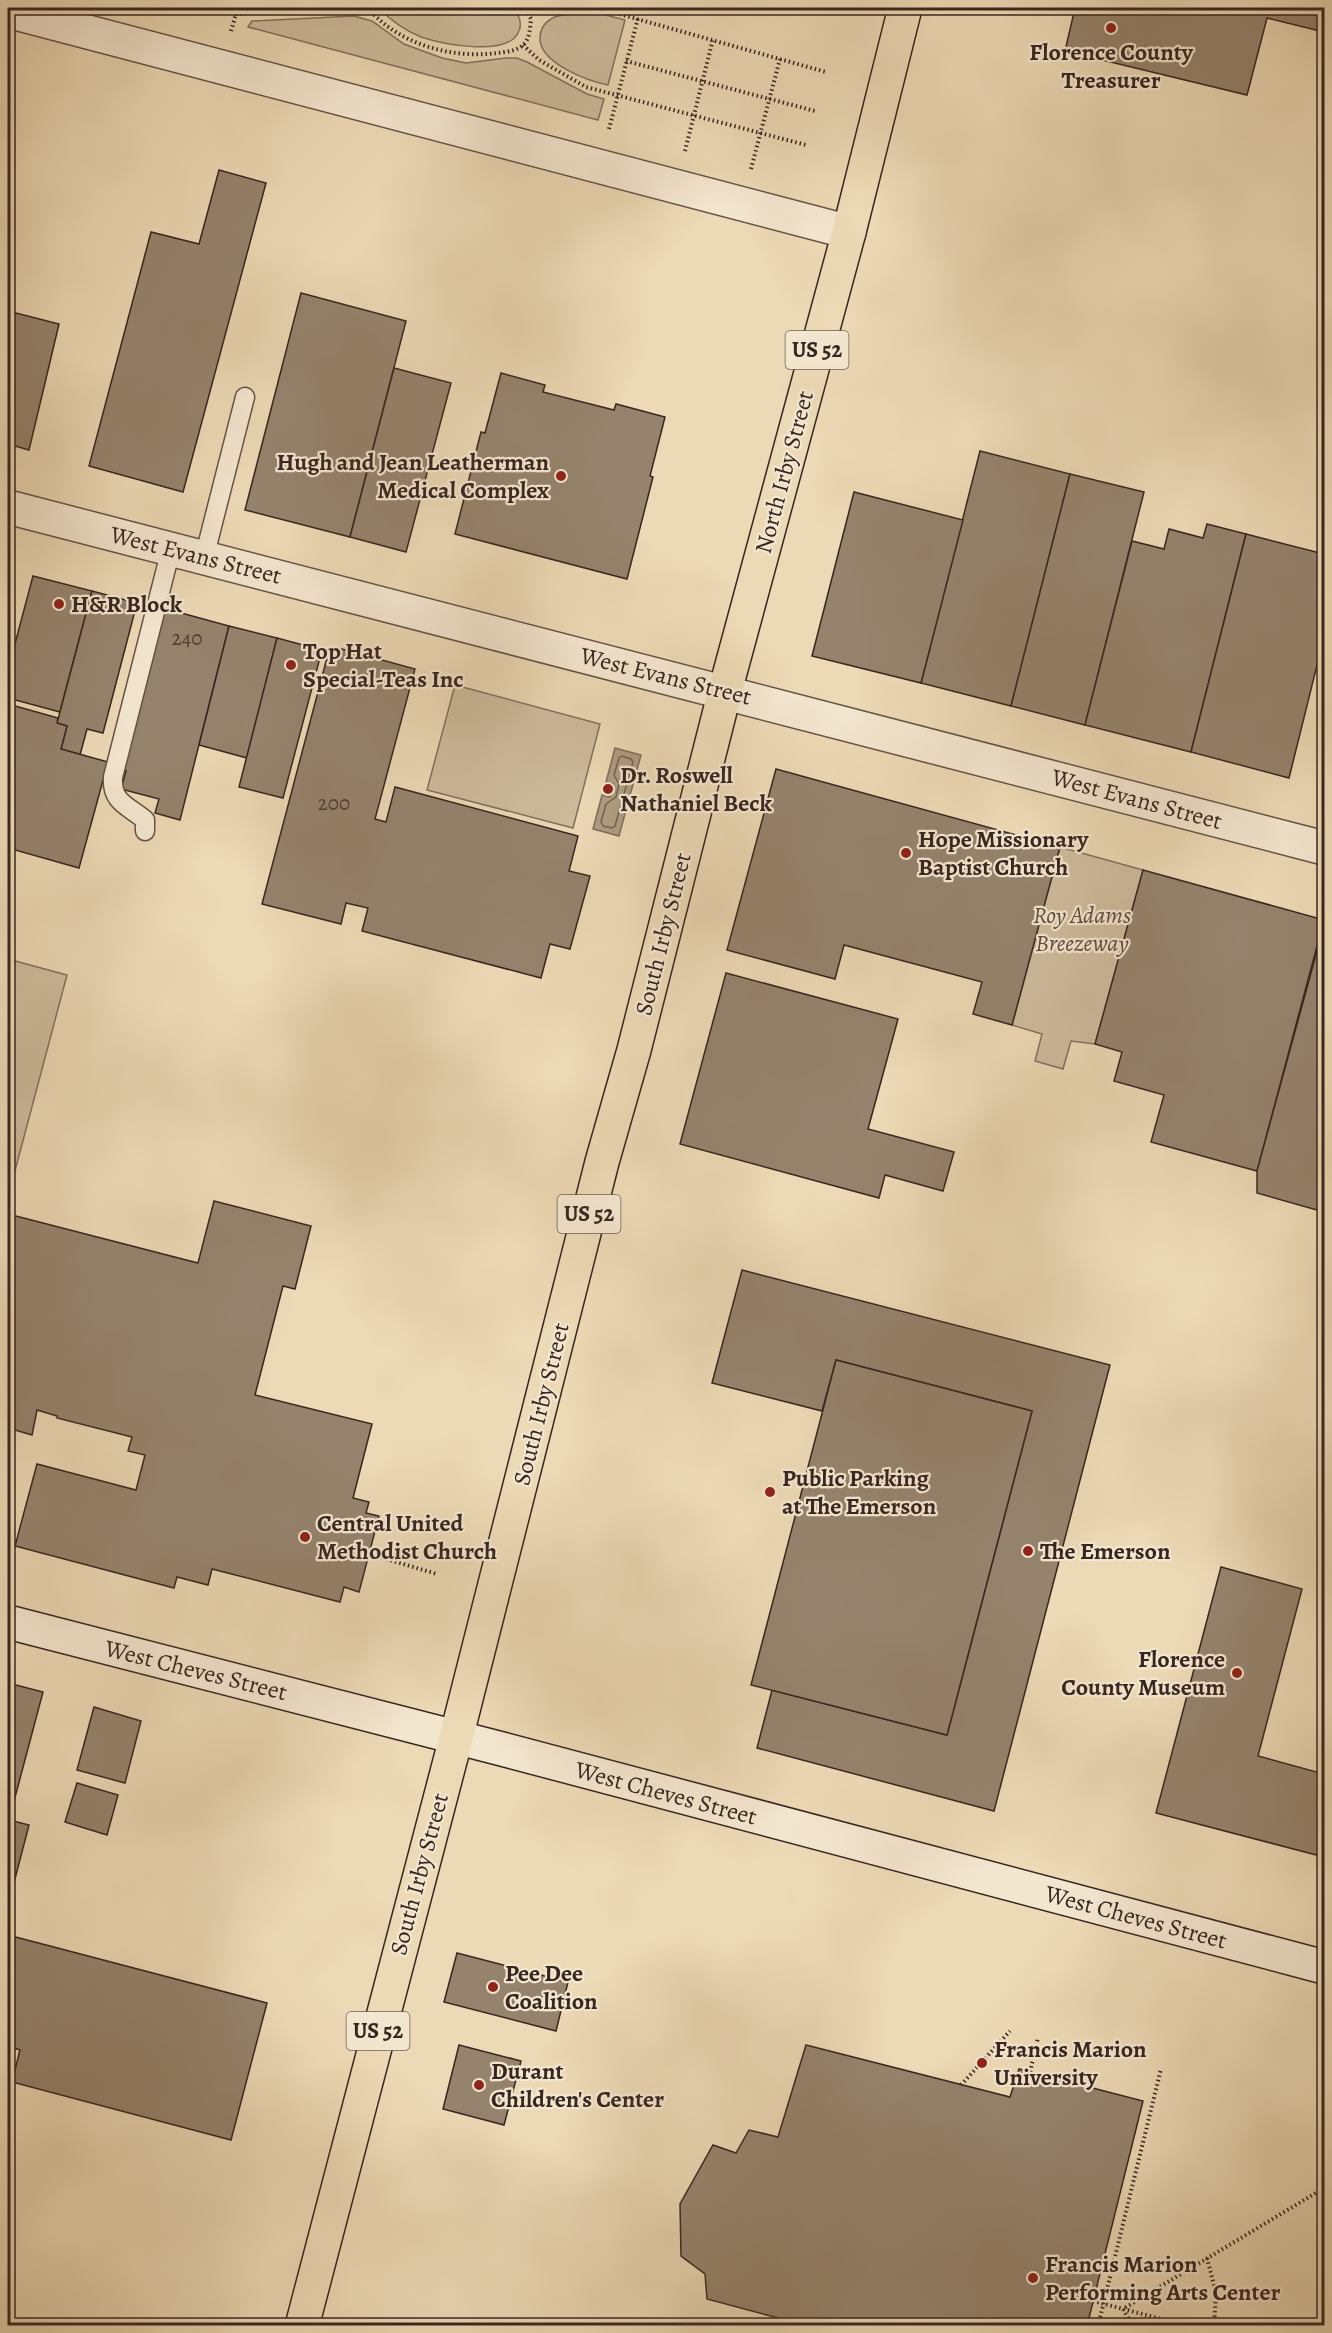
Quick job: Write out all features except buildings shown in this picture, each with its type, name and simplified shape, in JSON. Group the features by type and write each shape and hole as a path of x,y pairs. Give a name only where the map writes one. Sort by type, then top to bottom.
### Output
{"main road":[{"name":"North Irby Street","path":"725,691 849,232 905,8"},
{"name":"South Irby Street","path":"302,2325 456,1737 602,1162 634,1050 725,691"}],"street":[{"path":"8,11 849,232"},
{"name":"West Evans Street","path":"8,507 1324,848"},
{"name":"West Cheves Street","path":"8,1622 456,1737 1324,1967"}],"lane":[{"path":"204,558 245,397"},
{"path":"145,831 145,820 116,797 112,788 113,777 171,549"}],"path":[{"path":"229,8 236,14 359,8"},
{"path":"368,8 375,17 404,37 438,49 481,55 514,50 524,45 528,38 531,19 526,9 585,8"},
{"path":"598,8 826,72"},
{"path":"231,31 236,14"},
{"path":"609,129 638,18"},
{"path":"685,150 713,39"},
{"path":"524,45 539,60 575,82 693,116 807,145"},
{"path":"751,169 780,59"},
{"path":"626,61 815,111"},
{"path":"369,1554 437,1574"},
{"path":"962,2085 1010,2031"},
{"path":"1030,2072 1038,2038"},
{"path":"1098,2325 1161,2069"},
{"path":"1123,2308 1324,2188"},
{"path":"1207,2258 1216,2293 1214,2325"},
{"path":"1093,2301 1188,2325"},
{"path":"1123,2308 1133,2325"}],"green space":[{"path":"379,8 513,8 519,17 520,26 518,33 511,40 501,45 473,47 421,37 398,25"},
{"path":"568,14 602,14 625,20 608,85 577,75 556,63 547,55 540,38 544,25 556,17"},
{"path":"354,16 372,21 404,44 442,58 466,63 506,58 517,58 527,62 587,94 604,99 598,120 248,27 252,21"},
{"path":"455,685 600,724 573,828 427,790"},
{"name":"Roy Adams Breezeway","path":"1060,847 1143,870 1095,1044 1071,1041 1063,1069 1035,1061 1042,1034 1012,1025"},
{"path":"8,959 67,975 8,1197"}],"water":[{"path":"615,748 641,755 619,836 593,829 602,795 610,797 613,784 606,782"}],"place":[{"name":"Florence County Treasurer","path":"1111,28"},
{"name":"Hugh and Jean Leatherman Medical Complex","path":"561,476"},
{"name":"H&R Block","path":"59,604"},
{"name":"Top Hat Special-Teas Inc","path":"291,665"},
{"name":"Dr. Roswell Nathaniel Beck","path":"608,789"},
{"name":"Hope Missionary Baptist Church","path":"906,853"},
{"name":"Public Parking at The Emerson","path":"770,1492"},
{"name":"Central United Methodist Church","path":"305,1537"},
{"name":"The Emerson","path":"1028,1551"},
{"name":"Florence County Museum","path":"1237,1673"},
{"name":"Pee Dee Coalition","path":"493,1987"},
{"name":"Francis Marion University","path":"982,2063"},
{"name":"Durant Children's Center","path":"479,2085"},
{"name":"Francis Marion Performing Arts Center","path":"1033,2278"}]}
